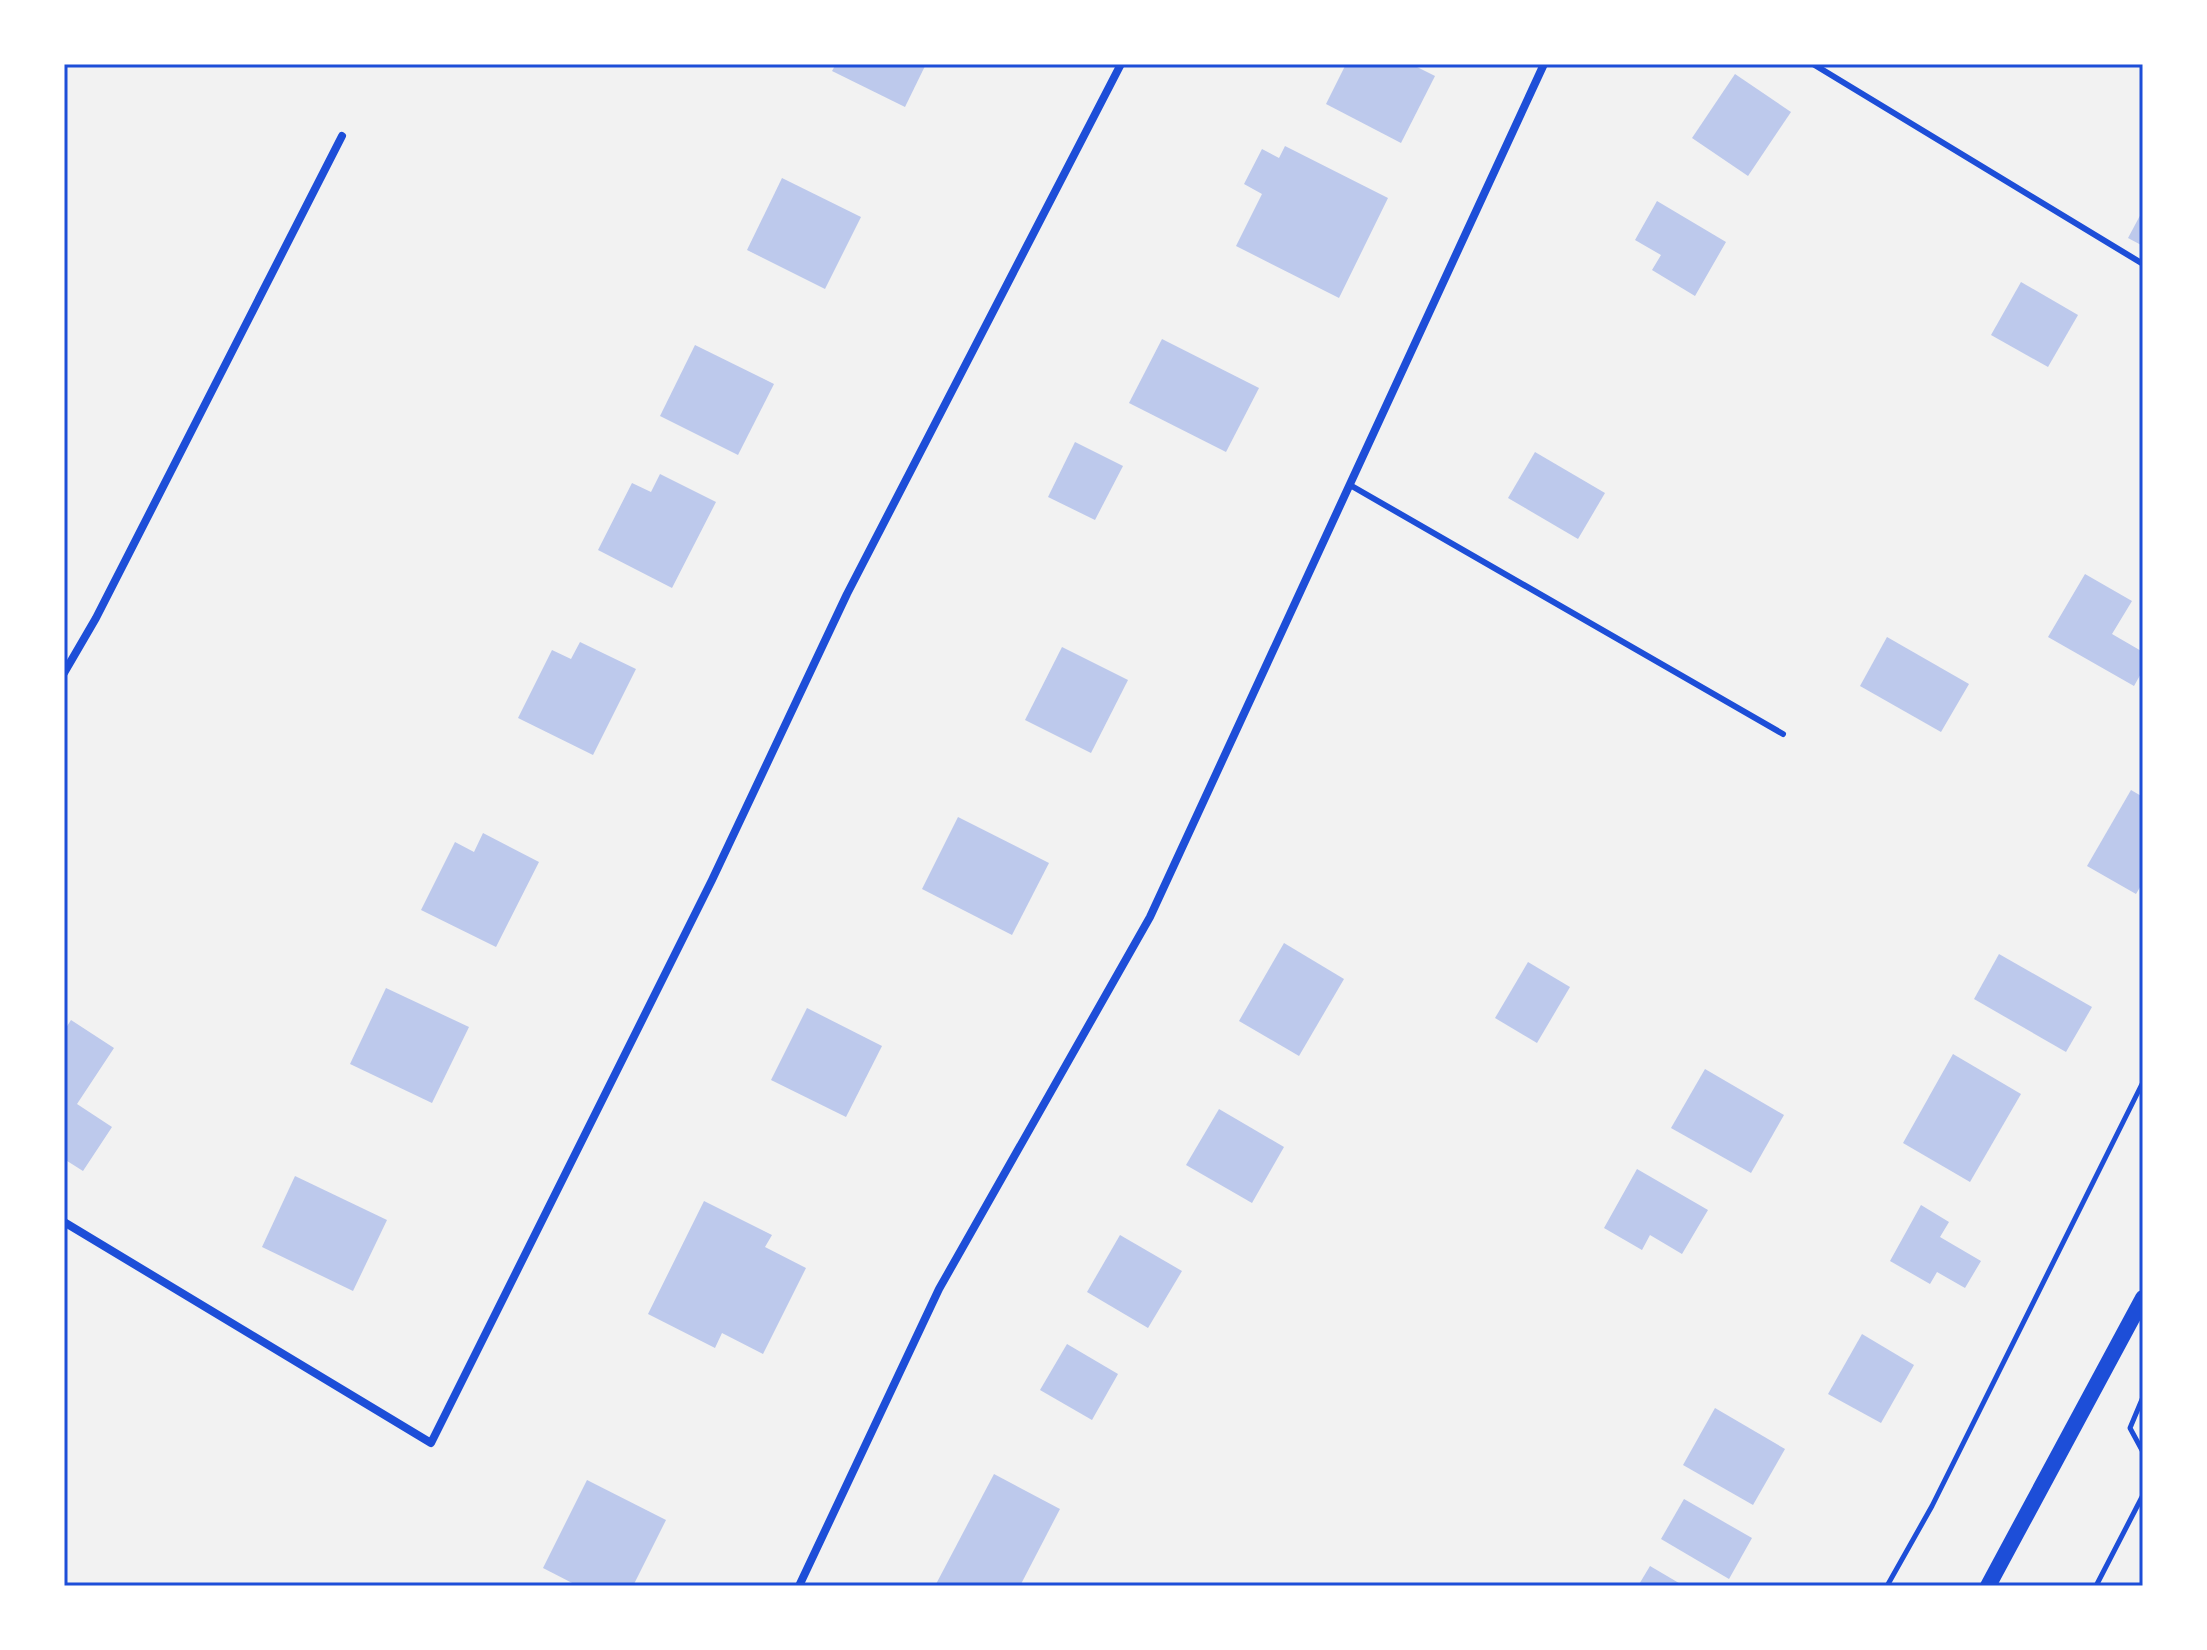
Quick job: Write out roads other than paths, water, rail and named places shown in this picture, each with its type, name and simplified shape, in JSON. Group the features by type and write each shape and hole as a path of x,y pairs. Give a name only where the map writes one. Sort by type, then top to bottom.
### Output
{"main road":[{"path":"1988,1586 2143,1298"}],"street":[{"path":"64,1222 431,1443 712,880 847,594 1121,64"},
{"path":"799,1586 939,1289 1150,917 1544,64"},
{"path":"64,673 96,618 342,136"}],"lane":[{"path":"1813,64 2143,264"},
{"path":"1350,485 1783,734"}]}
